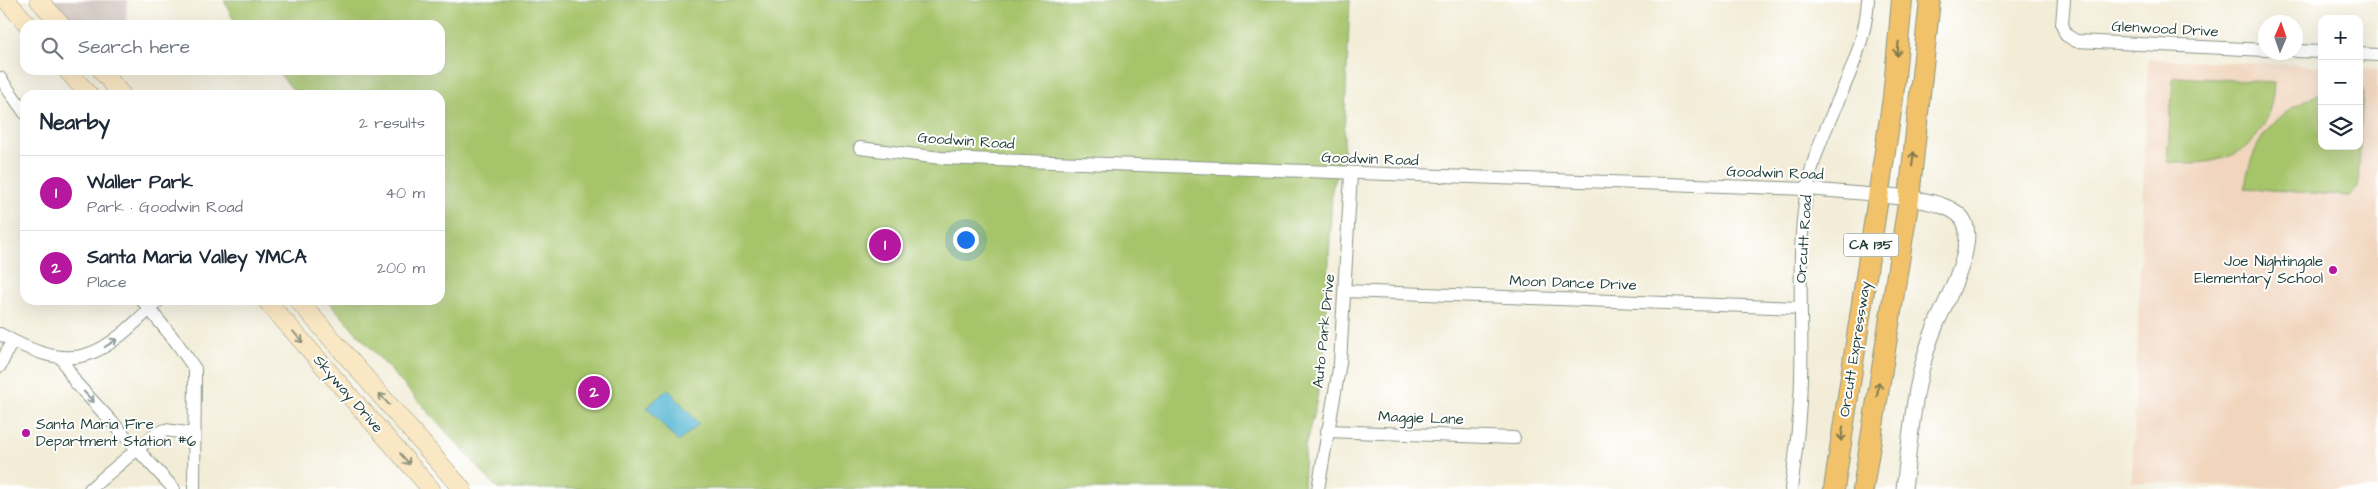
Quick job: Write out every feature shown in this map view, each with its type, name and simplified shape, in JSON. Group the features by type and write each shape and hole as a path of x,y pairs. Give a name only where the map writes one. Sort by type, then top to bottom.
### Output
{"highway":[{"name":"Orcutt Expressway","path":"1834,489 1894,98 1902,0"},
{"name":"Orcutt Expressway","path":"1863,489 1908,198 1930,0"}],"main road":[{"path":"6,0 24,20"},
{"path":"40,0 57,20"},
{"path":"71,75 85,90"},
{"path":"105,75 118,90"},
{"name":"Skyway Drive","path":"270,305 431,489"},
{"name":"Skyway Drive","path":"302,305 462,489"}],"street":[{"name":"Orcutt Road","path":"1791,489 1801,380 1801,246 1807,189 1816,154 1856,62 1867,22 1868,0"},
{"name":"Glenwood Drive","path":"2064,0 2062,24 2066,35 2076,41 2258,50"},
{"path":"2303,51 2318,52"},
{"path":"2363,54 2378,55"},
{"path":"0,78 20,106"},
{"name":"Goodwin Road","path":"860,148 941,158 1807,189 1879,195"},
{"name":"Auto Park Drive","path":"1318,489 1340,363 1352,174"},
{"path":"1879,195 1908,198 1952,210 1962,219 1966,241 1964,261 1933,332 1917,384 1904,489"},
{"name":"Moon Dance Drive","path":"1345,291 1800,308"},
{"path":"0,334 44,355 78,356 106,347 114,342 148,305"},
{"path":"151,305 195,369 194,489"},
{"path":"0,366 12,341"},
{"path":"61,357 75,382 174,489"},
{"path":"90,489 137,448 164,430 194,434"},
{"name":"Maggie Lane","path":"1328,431 1514,438"}],"shaded area":[{"path":"52,0 127,0 126,20 70,20"},
{"path":"2148,59 2318,66 2318,150 2363,150 2363,68 2378,69 2378,489 2309,489 2132,482"}],"green space":[{"path":"224,0 1350,0 1343,161 1332,189 1325,351 1316,404 1305,447 1303,489 498,489 332,305 445,305 445,90 294,90 280,75 445,75 445,20 234,20"},
{"path":"2175,77 2274,82 2271,105 2264,124 2255,138 2242,149 2227,157 2189,163 2167,162 2173,79"},
{"path":"2318,94 2318,150 2360,150 2358,188 2349,196 2245,188 2253,155 2268,129 2279,118"}],"water":[{"path":"668,389 699,424 678,442 647,407"}],"place":[{"name":"Waller Park","path":"885,245"},
{"name":"Joe Nightingale Elementary School","path":"2333,270"},
{"name":"Santa Maria Valley YMCA","path":"594,392"},
{"name":"Santa Maria Fire Department Station #6","path":"26,433"}]}
